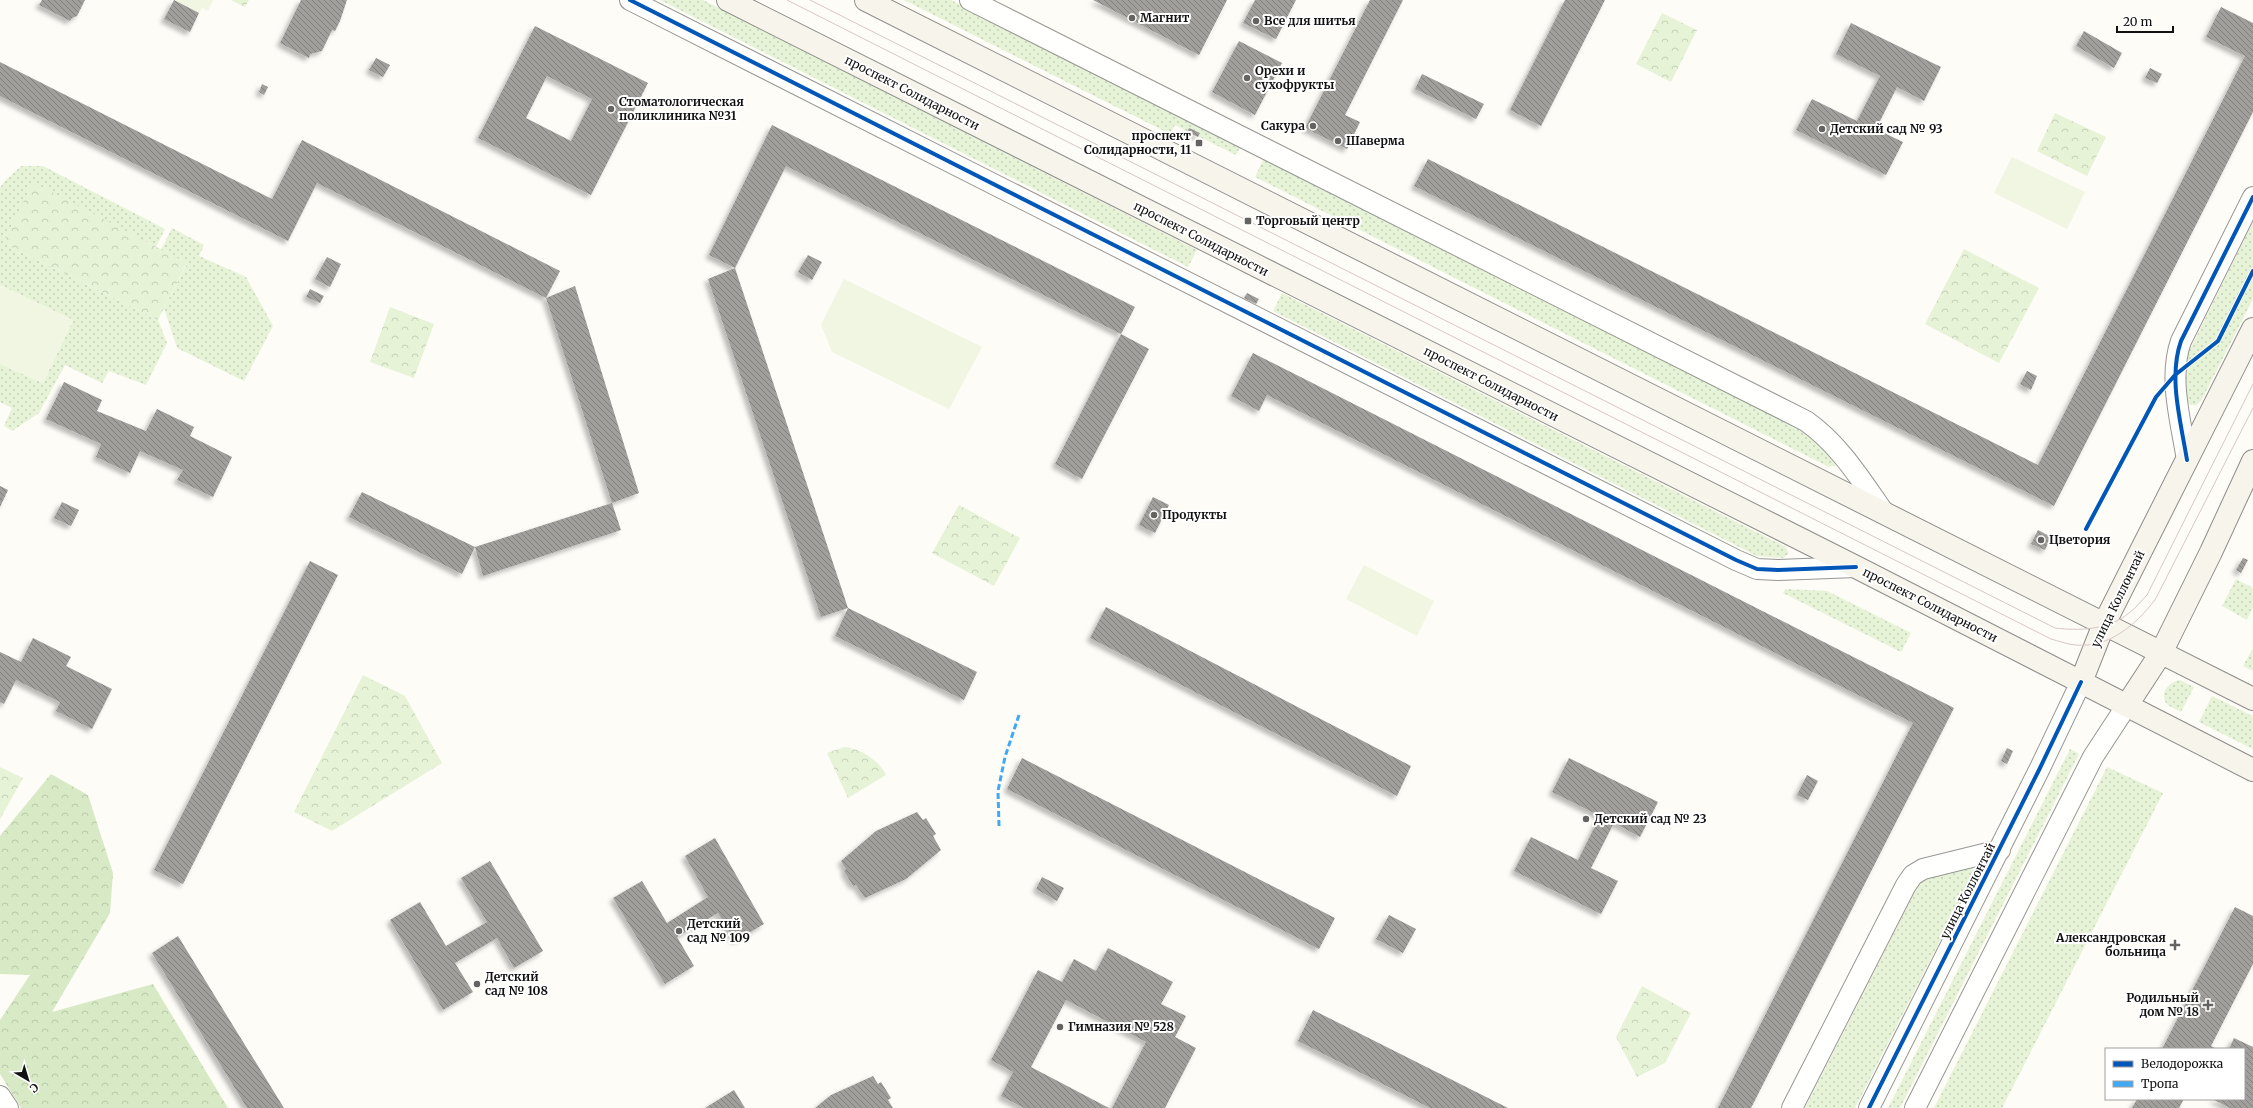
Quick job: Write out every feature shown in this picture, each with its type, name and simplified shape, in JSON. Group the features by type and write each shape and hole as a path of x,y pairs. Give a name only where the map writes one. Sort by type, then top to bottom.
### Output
{"main road":[{"name":"проспект Солидарности","path":"728,0 1856,567 2253,770"},
{"path":"866,0 2253,699"},
{"name":"улица Коллонтай","path":"2081,682 2104,624 2253,329"},
{"path":"2127,705 2161,653 2211,552 2253,461"}],"street":[{"path":"630,0 1736,560 1757,569 1771,570 1856,567"},
{"path":"970,0 1806,421 1822,432 1837,447 1886,514"},
{"path":"2187,460 2175,375 2175,357 2253,197"},
{"name":"улица Коллонтай","path":"1869,1108 2000,850 2081,682"},
{"path":"1915,1108 2093,757 2127,705"},
{"path":"1792,1108 1906,885 1913,875 1923,869 2000,850"},
{"path":"0,1096 8,1108"}],"green space":[{"path":"174,0 213,0 208,11 202,8 199,13"},
{"path":"231,0 249,0 245,7"},
{"path":"660,0 703,0 1197,250 1188,267"},
{"path":"904,0 951,0 1241,146 1236,155 1175,125 1170,134"},
{"path":"1662,13 1697,30 1671,82 1636,64"},
{"path":"2055,113 2106,137 2087,176 2037,151"},
{"path":"2012,157 2085,192 2067,229 1994,193"},
{"path":"1264,158 1801,429 1816,438 1837,462 1836,465 1829,467 1255,177"},
{"path":"21,166 43,166 165,229 156,247 33,183 3,243 158,320 167,343 146,385 109,371 102,383 65,365 39,413 12,431 4,426 12,408 0,402 0,364 43,383 73,320 0,285 0,188 3,183"},
{"path":"33,182 187,263 158,320 3,243"},
{"path":"2253,221 2253,299 2201,401 2196,405 2190,405 2187,400 2185,360"},
{"path":"172,228 204,245 199,256 246,277 273,326 244,381 177,348 164,308 187,264 161,250"},
{"path":"1964,249 2039,288 1999,363 1925,324"},
{"path":"844,279 982,347 949,409 832,352 821,325"},
{"path":"0,285 73,320 43,383 0,364"},
{"path":"1282,293 1786,547 1789,554 1783,558 1757,556 1273,311"},
{"path":"390,307 434,324 414,378 370,362"},
{"path":"959,505 1020,538 994,586 932,553"},
{"path":"1364,565 1434,601 1417,636 1346,599"},
{"path":"2236,579 2253,588 2253,607 2247,620 2222,606"},
{"path":"1785,589 1827,591 1911,633 1901,652 1783,593"},
{"path":"2253,648 2253,671 2243,666"},
{"path":"363,675 405,696 442,763 332,831 294,812"},
{"path":"2180,680 2194,687 2181,712 2168,704 2164,697 2167,687"},
{"path":"2212,696 2253,716 2253,749 2199,722"},
{"path":"844,747 862,752 874,760 879,764 886,775 848,798 827,753"},
{"path":"2070,749 2079,754 1900,1108 1888,1108"},
{"path":"0,767 23,778 0,819"},
{"path":"2107,767 2163,793 2002,1108 1934,1108"},
{"path":"51,774 88,795 113,873 110,913 52,1012 153,984 228,1108 21,1108 0,1074 0,1020 30,975 0,974 0,836"},
{"path":"1970,866 1973,867 1974,874 1855,1108 1805,1108 1922,878"},
{"path":"1642,986 1691,1013 1665,1063 1637,1077 1616,1037"}],"building":[{"path":"42,0 85,0 77,16 72,18 70,21 39,5"},
{"path":"174,0 199,13 190,32 164,19"},
{"path":"301,0 347,0 340,21 335,31 332,30 322,51 310,54 309,58 280,43"},
{"path":"1093,0 1227,0 1199,55"},
{"path":"1255,0 1296,0 1276,39 1243,23"},
{"path":"1370,0 1403,0 1345,115 1360,122 1347,149 1305,128"},
{"path":"1565,0 1605,0 1541,126 1510,110"},
{"path":"2221,7 2253,23 2253,112 2054,506 1414,186 1428,159 2038,465 2245,56 2206,37"},
{"path":"1851,23 1941,67 1924,101 1897,87 1876,129 1903,142 1886,175 1796,130 1812,99 1857,121 1880,76 1836,54"},
{"name":"Стоматологическая поликлиника №31","path":"535,26 648,83 591,195 478,138","holes":["547,76 592,99 571,141 526,118"]},
{"path":"2084,31 2122,53 2114,68 2076,46"},
{"name":"Орехи и сухофрукты","path":"1239,41 1282,63 1255,115 1212,92"},
{"path":"376,58 390,65 383,77 369,70"},
{"path":"0,62 272,199 302,140 560,271 546,298 317,183 288,241 0,96"},
{"path":"2150,68 2162,74 2157,83 2145,78"},
{"path":"1422,74 1484,104 1476,119 1415,89"},
{"path":"262,84 268,87 264,95 259,92"},
{"path":"772,125 1135,307 1121,334 786,166 735,268 709,255"},
{"path":"1189,128 1200,133 1198,137 1187,132"},
{"path":"808,255 822,262 812,280 798,272"},
{"path":"327,257 341,264 330,287 315,279"},
{"path":"735,268 848,608 821,617 708,279"},
{"path":"575,286 639,493 612,503 546,298"},
{"path":"310,289 324,296 320,303 306,297"},
{"path":"1247,293 1259,299 1256,304 1244,298"},
{"path":"1121,334 1149,349 1082,479 1055,464"},
{"path":"1253,353 1954,708 1751,1108 1718,1108 1913,723 1267,395 1259,411 1231,396"},
{"path":"2027,371 2037,376 2031,390 2020,384"},
{"path":"64,382 102,400 97,411 146,431 157,409 194,427 190,436 232,457 213,497 177,480 183,470 140,451 130,473 96,457 101,444 46,419"},
{"path":"0,486 8,490 0,507"},
{"path":"362,492 475,547 462,574 349,517"},
{"name":"Продукты","path":"1153,497 1169,505 1155,533 1139,525"},
{"path":"62,502 79,510 71,526 54,518"},
{"path":"612,503 621,530 483,576 475,547"},
{"name":"Цветория","path":"2038,530 2051,537 2045,550 2031,544"},
{"path":"2243,558 2248,560 2241,573 2236,570"},
{"path":"310,561 338,575 183,884 154,870"},
{"path":"1106,607 1411,766 1397,796 1090,638"},
{"path":"848,608 977,672 964,700 835,636"},
{"path":"33,638 71,657 66,666 112,689 92,729 56,711 60,702 16,680 4,704 0,702 0,652 21,662"},
{"path":"2007,748 2013,751 2007,764 2001,761"},
{"path":"1022,758 1335,918 1319,949 1007,789"},
{"path":"1569,758 1658,802 1640,837 1614,823 1591,868 1618,881 1601,914 1514,871 1531,837 1578,860 1600,816 1552,792"},
{"path":"1807,775 1818,781 1808,800 1797,795"},
{"path":"917,812 923,820 926,818 936,834 933,836 941,850 906,879 865,898 856,885 853,886 844,871 846,869 841,861 876,831"},
{"path":"715,838 764,924 735,941 718,913 677,937 694,966 665,984 613,898 642,881 667,923 708,897 685,856"},
{"path":"490,861 543,951 514,968 497,938 455,963 473,992 443,1010 390,920 420,902 446,946 487,922 461,878"},
{"path":"1042,877 1064,888 1057,901 1036,889"},
{"name":"Родильный дом № 18","path":"2235,907 2253,916 2253,964 2211,1046 2215,1048 2163,1048"},
{"path":"1389,915 1416,929 1403,953 1376,939"},
{"path":"178,936 284,1108 247,1108 152,953"},
{"path":"1108,948 1173,982 1161,1004 1186,1016 1175,1037 1196,1048 1165,1108 1112,1108 1146,1042 1066,1000 1031,1067 1109,1108 1024,1108 1001,1096 1013,1072 991,1060 1038,970 1062,982 1074,959 1096,971"},
{"path":"1313,1010 1508,1108 1430,1108 1298,1041"},
{"path":"2234,1038 2253,1047 2253,1108 2230,1108 2214,1100 2245,1100 2245,1048 2229,1048"},
{"path":"873,1076 878,1084 881,1082 891,1098 888,1100 893,1108 815,1108 831,1095"},
{"path":"734,1090 745,1108 705,1108"},
{"path":"2136,1100 2183,1100 2179,1108 2132,1108"}],"tram line":[{"path":"787,0 2051,639 2075,645 2088,645 2110,639 2130,626 2155,600 2253,408"},
{"path":"810,0 2055,628 2084,629 2112,623 2121,619 2132,611 2147,595 2253,384"}],"marked path":[{"path":"999,826 998,791 1005,757 1019,715"}],"cycle path":[{"path":"630,0 1736,560 1757,569 1778,570 1856,567"},
{"path":"2187,460 2177,400 2177,355 2181,341 2253,197"},
{"path":"2086,529 2156,397 2175,375 2218,341 2253,271"},
{"path":"1869,1108 2039,770 2081,682"}],"place":[{"name":"Магнит","path":"1132,18"},
{"name":"Все для шитья","path":"1256,21"},
{"name":"Орехи и сухофрукты","path":"1247,78"},
{"name":"Стоматологическая поликлиника №31","path":"611,109"},
{"name":"Сакура","path":"1313,126"},
{"name":"Детский сад № 93","path":"1822,129"},
{"name":"Шаверма","path":"1338,141"},
{"name":"проспект Солидарности, 11","path":"1199,143"},
{"name":"Торговый центр","path":"1248,221"},
{"name":"Продукты","path":"1154,515"},
{"name":"Цветория","path":"2041,540"},
{"name":"Детский сад № 23","path":"1586,819"},
{"name":"Детский сад № 109","path":"679,931"},
{"name":"Александровская больница","path":"2175,945"},
{"name":"Детский сад № 108","path":"477,984"},
{"name":"Родильный дом № 18","path":"2208,1005"},
{"name":"Гимназия № 528","path":"1060,1027"}]}
